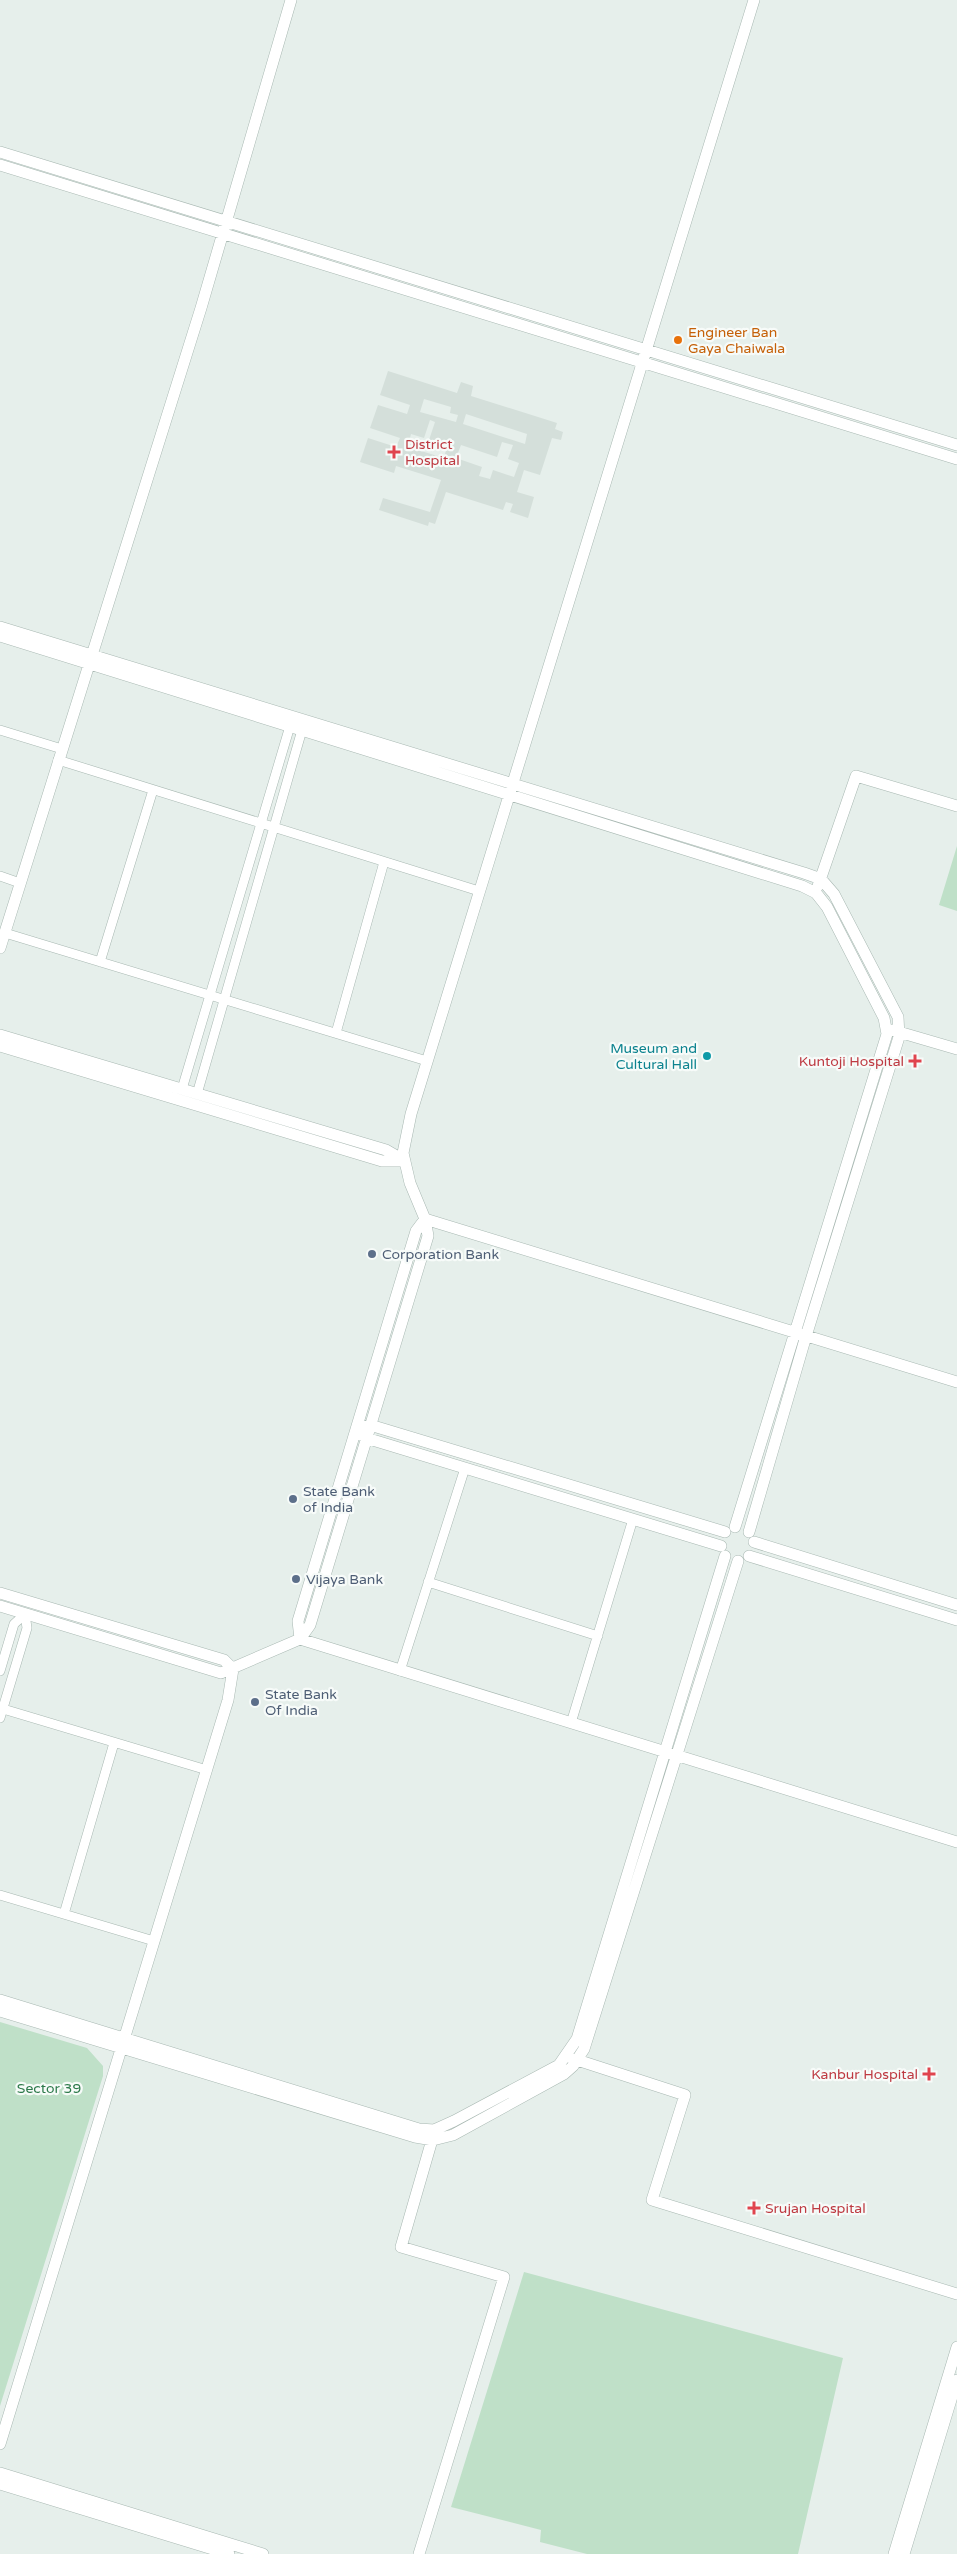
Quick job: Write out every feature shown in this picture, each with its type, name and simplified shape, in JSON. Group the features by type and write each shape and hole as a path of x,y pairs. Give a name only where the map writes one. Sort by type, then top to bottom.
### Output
{"street":[{"path":"0,948 223,234 291,0"},
{"path":"0,1606 221,1673 300,1640 310,1624 428,1236 425,1219 410,1183 403,1153 411,1114 478,891 754,0"},
{"path":"0,152 957,445"},
{"path":"0,166 957,459"},
{"path":"0,627 296,728 802,886 816,892 826,907 884,1018 887,1034 795,1333 723,1551 670,1754 584,2049 572,2058 564,2074 453,2135 415,2137 123,2043 0,2000"},
{"path":"0,636 90,659 300,718 512,782 821,879 834,894 898,1017 899,1032 806,1336 752,1537 749,1556"},
{"path":"182,1089 262,824 300,718"},
{"path":"197,1094 274,827 296,728"},
{"path":"0,730 62,749"},
{"path":"58,760 478,891"},
{"path":"816,892 856,776 957,806"},
{"path":"100,962 153,790"},
{"path":"336,1033 384,862"},
{"path":"0,876 20,883"},
{"path":"5,933 427,1061"},
{"path":"886,1028 957,1049"},
{"path":"0,1035 386,1150 405,1161"},
{"path":"0,1046 382,1162 405,1161"},
{"path":"425,1219 957,1382"},
{"path":"300,1640 298,1621 416,1231 425,1219"},
{"path":"356,1430 370,1425 730,1530 743,1528 752,1537 957,1604"},
{"path":"356,1430 366,1438 633,1519 723,1551 738,1560"},
{"path":"400,1670 465,1468"},
{"path":"572,1723 633,1519"},
{"path":"738,1560 749,1556 957,1620"},
{"path":"670,1754 738,1560"},
{"path":"428,1582 598,1636"},
{"path":"0,1593 224,1660 233,1669"},
{"path":"0,1671 14,1624 24,1614"},
{"path":"0,1718 1,1709 27,1628 24,1614"},
{"path":"300,1640 957,1842"},
{"path":"0,2444 207,1770 228,1700 233,1669"},
{"path":"1,1709 207,1770"},
{"path":"64,1914 114,1743"},
{"path":"0,1895 154,1941"},
{"path":"0,2011 123,2043"},
{"path":"572,2058 685,2095 652,2200 957,2294"},
{"path":"418,2554 504,2277 401,2247 433,2135"},
{"path":"894,2554 957,2346"},
{"path":"904,2554 957,2380"},
{"path":"0,2473 263,2554"},
{"path":"0,2484 229,2554"}],"shaded area":[{"name":"District Hospital","path":"388,371 457,393 461,382 473,386 471,396 557,423 555,429 563,432 561,440 552,438 540,475 524,470 517,492 534,497 528,518 510,512 513,504 506,502 503,510 446,492 435,524 429,522 428,526 379,510 383,498 430,512 441,480 396,466 394,473 360,462 368,438 396,447 400,438 370,428 378,405 407,414 410,405 380,395","holes":["424,399 451,407 450,413 458,415 456,422 420,412","466,414 527,434 525,444 463,424","430,420 435,422 429,440 447,446 444,458 408,447 411,434 424,438","502,442 513,445 508,459 519,463 514,477 493,470 490,479 479,476 482,467 456,458 461,445 497,457"]}],"green space":[{"path":"957,846 957,911 939,905"},
{"name":"Sector 39","path":"0,2022 87,2048 103,2066 103,2076 0,2406"},
{"path":"524,2272 843,2358 798,2554 587,2554 540,2542 541,2530 451,2507"}],"place":[{"name":"Engineer Ban Gaya Chaiwala","path":"678,340"},
{"name":"District Hospital","path":"394,452"},
{"name":"Museum and Cultural Hall","path":"707,1056"},
{"name":"Kuntoji Hospital","path":"915,1061"},
{"name":"Corporation Bank","path":"372,1254"},
{"name":"State Bank of India","path":"293,1499"},
{"name":"Vijaya Bank","path":"296,1579"},
{"name":"State Bank Of India","path":"255,1702"},
{"name":"Kanbur Hospital","path":"929,2074"},
{"name":"Srujan Hospital","path":"754,2208"}]}
